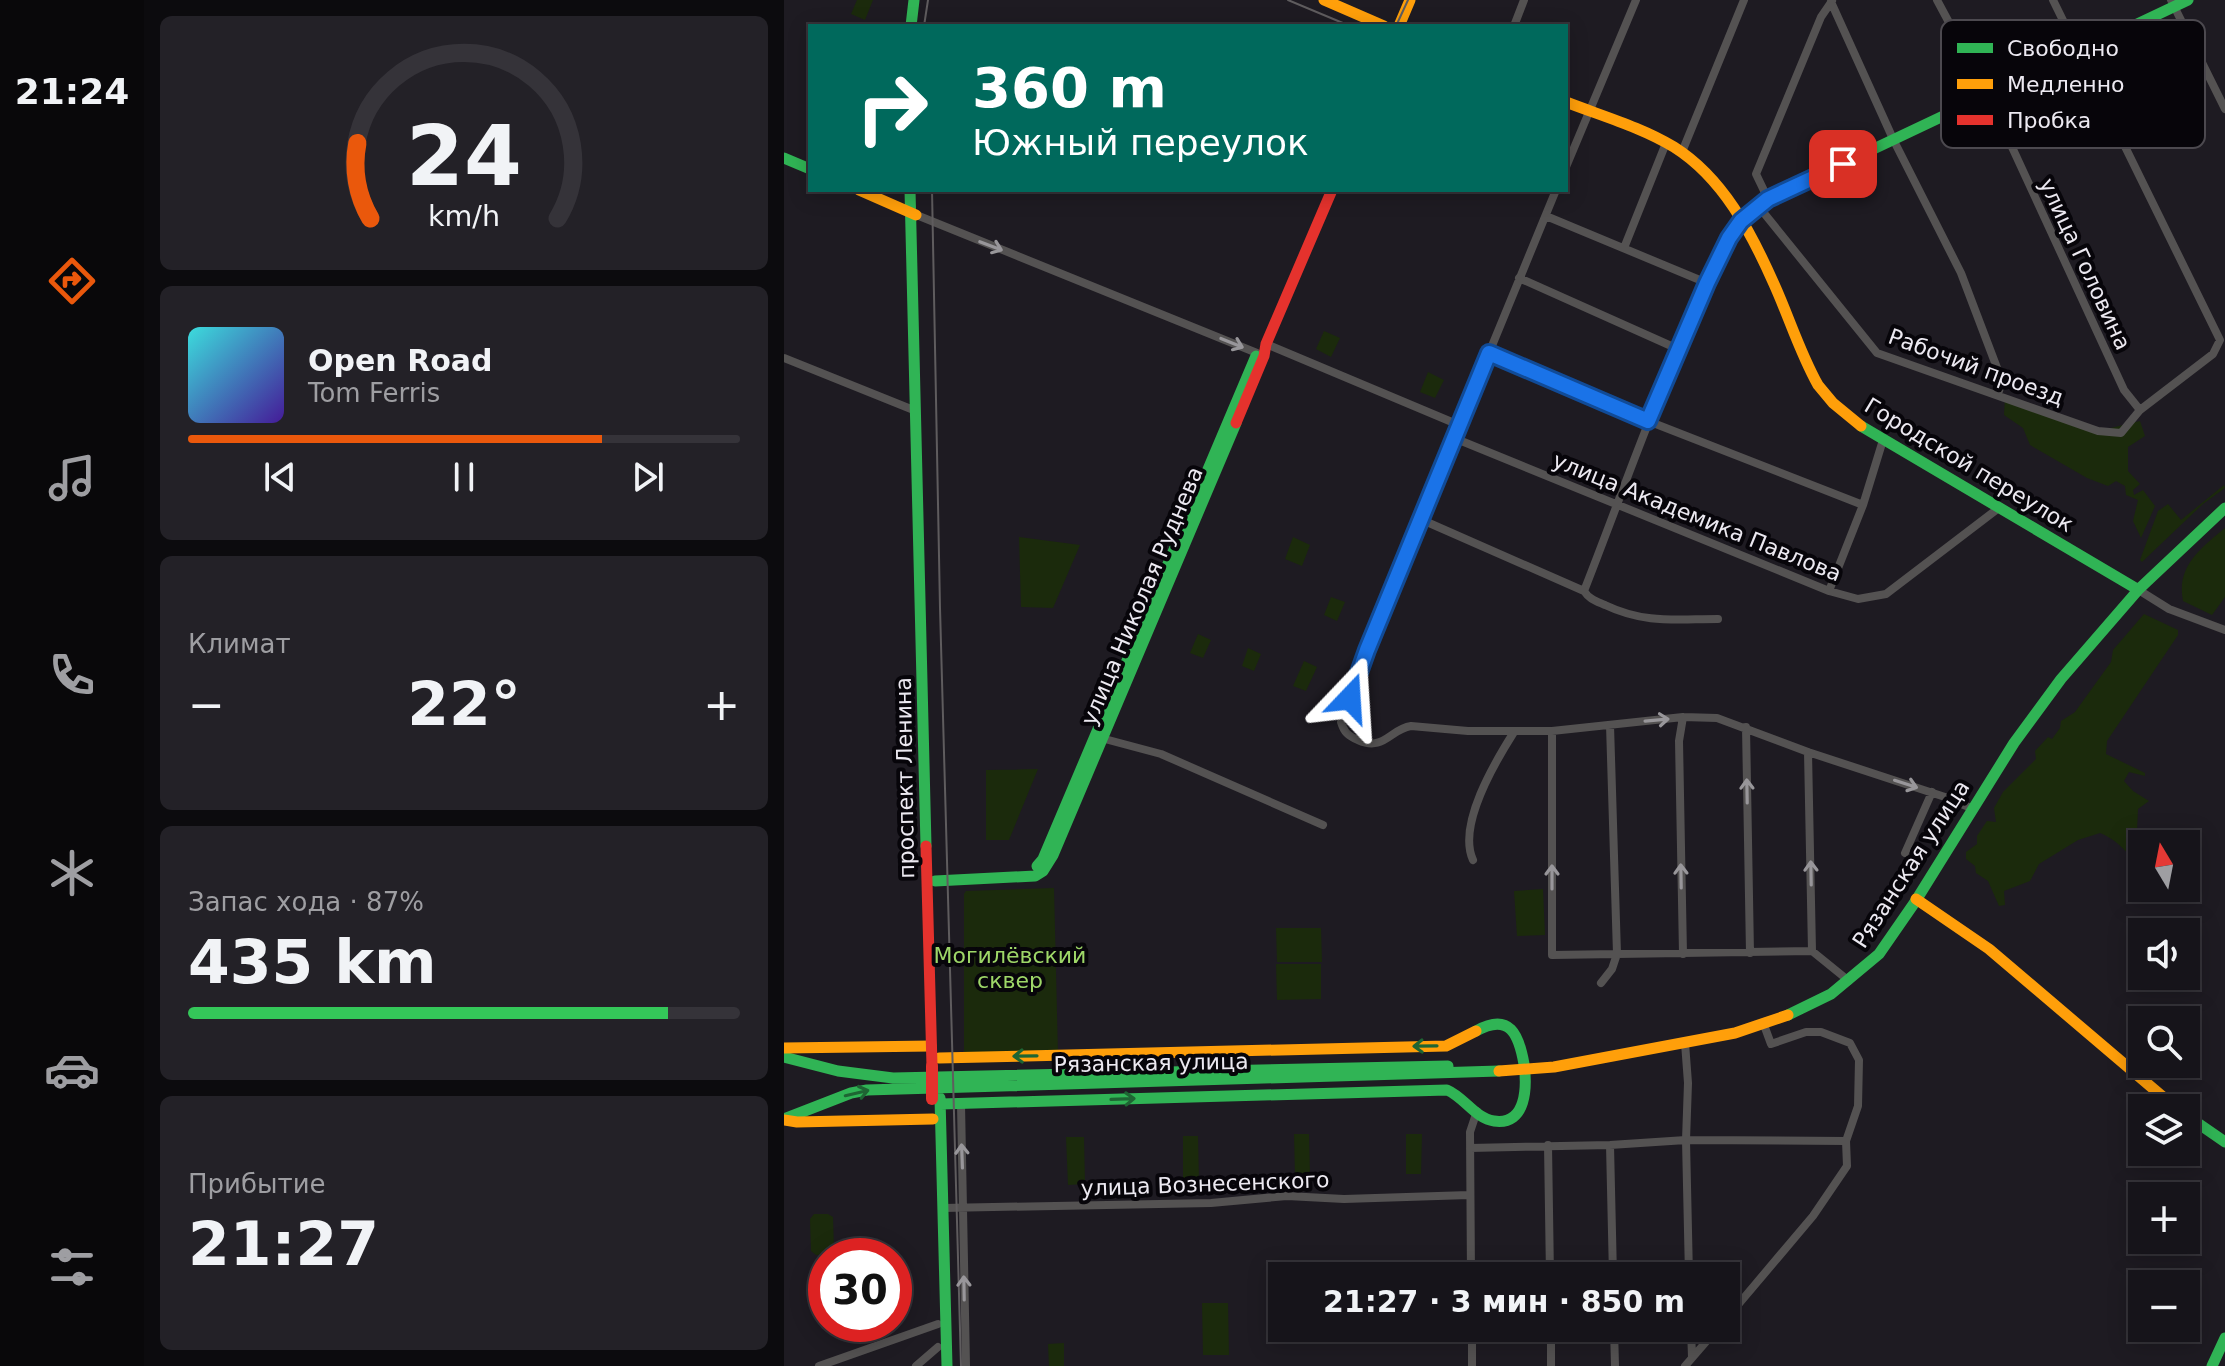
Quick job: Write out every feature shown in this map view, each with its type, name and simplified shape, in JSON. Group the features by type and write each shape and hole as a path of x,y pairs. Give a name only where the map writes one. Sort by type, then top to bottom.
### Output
{"main road":[{"path":"911,24 914,0"},
{"path":"919,24 922,0"},
{"path":"1324,0 1379,24"},
{"path":"1400,24 1410,0"},
{"path":"2139,20 2173,3 2188,0"},
{"name":"Городской переулок","path":"1568,103 1666,143 1703,170 1741,221 1774,282 1809,368 1839,410 1883,440 2137,589"},
{"path":"1741,221 1763,203 1941,118"},
{"path":"784,158 808,168"},
{"path":"864,192 915,214"},
{"name":"проспект Ленина","path":"910,192 915,214 931,881 931,1046 937,1064"},
{"name":"проспект Ленина","path":"918,192 915,214 916,411 943,1208 939,1366"},
{"name":"улица Николая Руднева","path":"931,881 1035,876 1046,860 1209,491 1264,356 1262,348 1331,192"},
{"name":"Рязанская улица","path":"784,1120 851,1093 867,1090 1419,1076 1554,1067 1764,1025 1816,1004 1849,981 1879,954 1971,808 2064,674 2137,589 2225,508"},
{"path":"1916,899 1989,949 2160,1094"},
{"path":"937,1064 1446,1046 1458,1043 1478,1028 1497,1023 1512,1028 1518,1036 1525,1094 1520,1112 1513,1118 1494,1122 1484,1118 1455,1092 1419,1076"},
{"path":"784,1048 931,1046"},
{"name":"Рязанская улица","path":"784,1057 831,1071 866,1077 1466,1066 1523,1070"},
{"path":"938,1101 961,1104 1447,1090"},
{"name":"проспект Ленина","path":"938,1101 933,1119 942,1323 947,1366"},
{"path":"784,1120 933,1119"},
{"path":"2200,1125 2225,1142"},
{"path":"2212,1366 2225,1338"}],"street":[{"path":"1515,24 1524,0"},
{"path":"1568,162 1636,0"},
{"path":"1682,152 1744,0"},
{"name":"улица Головина","path":"1937,0 1948,20"},
{"path":"2053,0 2062,20"},
{"path":"1832,1 1894,141 1961,273 2002,381 1998,394"},
{"path":"1763,203 1756,174 1821,17 1832,1"},
{"path":"2205,68 2225,109"},
{"path":"1624,248 1666,143"},
{"name":"улица Головина","path":"2012,148 2124,390 2140,410"},
{"path":"2125,148 2220,340 2213,354 2201,365 2140,410"},
{"path":"1555,192 1367,650 1341,722 1350,737 1363,743 1379,743 1405,726 1514,732 1683,717 1717,718 1971,808"},
{"name":"Рабочий проезд","path":"1763,203 1877,353 2098,431 2121,433 2140,410"},
{"path":"915,214 1459,425"},
{"path":"1546,216 1707,283"},
{"path":"1584,591 1678,349 1729,238 1741,221"},
{"path":"1519,278 1678,349"},
{"path":"1489,353 1648,421 1863,505"},
{"path":"784,358 916,411"},
{"name":"улица Академика Павлова","path":"1454,438 1829,591 1858,599 1886,594 2000,507"},
{"path":"1829,591 1863,505 1883,440"},
{"path":"1420,519 1584,591 1588,597 1622,614 1657,621 1718,619"},
{"name":"Городской переулок","path":"2137,589 2169,609 2225,630"},
{"path":"1683,717 1679,741 1683,954"},
{"path":"1601,983 1612,969 1617,954 1610,725"},
{"path":"1746,727 1750,953"},
{"path":"1552,731 1552,955 1812,951 1849,981"},
{"path":"1473,860 1469,851 1472,817 1485,779 1514,732"},
{"path":"1100,737 1161,754 1323,825"},
{"path":"1808,752 1812,951"},
{"path":"1905,853 1932,792"},
{"path":"1740,1302 1813,1216 1847,1166 1846,1141 1858,1106 1859,1060 1850,1043 1821,1032 1806,1032 1771,1044 1764,1025"},
{"path":"1685,1043 1689,1262"},
{"path":"961,1104 966,1366"},
{"path":"1471,1262 1470,1132 1477,1111"},
{"path":"1470,1148 1686,1140 1846,1141"},
{"path":"1548,1145 1550,1262"},
{"path":"1610,1145 1613,1262"},
{"name":"улица Вознесенского","path":"943,1208 1211,1203 1287,1196 1344,1199 1469,1195"},
{"path":"819,1366 942,1323"},
{"path":"1472,1342 1472,1366"},
{"path":"1551,1342 1551,1366"},
{"path":"1614,1342 1615,1366"},
{"path":"1691,1342 1692,1357"},
{"path":"1685,1366 1705,1342"},
{"path":"916,1366 938,1347"}],"green space":[{"path":"857,0 873,0 865,20 851,14"},
{"path":"1324,331 1340,338 1331,357 1316,349"},
{"path":"1428,372 1444,380 1435,398 1420,392"},
{"path":"2005,397 2098,431 2140,421 2145,436 2128,447 2128,471 2140,484 2133,490 2134,495 2143,490 2155,506 2141,538 2133,521 2138,500 2126,495 2125,486 2116,481 2108,486 2087,478 2030,445 2023,428 2004,415"},
{"path":"2224,485 2225,488 2203,504 2142,562 2140,560 2158,511 2168,504 2181,520"},
{"path":"2225,528 2225,597 2212,615 2183,601 2183,578 2192,559"},
{"path":"1019,537 1080,545 1053,608 1021,607"},
{"path":"1293,537 1310,545 1302,566 1285,559"},
{"path":"1331,597 1345,602 1337,621 1324,615"},
{"path":"2144,614 2178,630 2178,635 2107,741 2106,754 2145,773 2145,776 2129,772 2124,781 2149,801 2138,809 2137,830 2128,830 2128,853 2100,833 2078,840 2039,864 2030,881 2004,891 2005,905 1999,906 1988,881 1976,873 1975,866 1966,859 1966,852 1977,844 1977,836 1987,821 1996,822 1994,808 2003,792 2036,759 2035,751 2048,737 2052,739 2061,721 2075,712 2111,662 2113,650"},
{"path":"1198,634 1211,640 1203,658 1190,653"},
{"path":"1248,648 1261,654 1254,671 1242,666"},
{"path":"1304,661 1317,667 1306,691 1293,686"},
{"path":"1038,769 1009,840 986,840 986,770"},
{"name":"Могилёвский сквер","path":"1054,888 1058,1054 964,1056 964,894 966,891"},
{"path":"1543,889 1545,935 1517,936 1514,891"},
{"path":"1276,928 1321,928 1322,962 1277,962"},
{"path":"1276,964 1321,964 1321,999 1277,1000"},
{"path":"1294,1134 1309,1134 1310,1176 1295,1177"},
{"path":"1406,1134 1422,1134 1421,1174 1406,1174"},
{"path":"1183,1136 1198,1136 1199,1181 1183,1181"},
{"path":"1066,1137 1084,1137 1085,1184 1068,1185"},
{"path":"814,1214 833,1217 834,1238 811,1238 810,1219"},
{"path":"1202,1303 1228,1303 1229,1355 1203,1355"},
{"path":"1064,1343 1064,1366 1049,1366 1048,1344"}],"tram line":[{"path":"924,24 928,0"},
{"path":"1288,0 1345,24"},
{"path":"1397,24 1408,0"},
{"path":"932,192 961,1366"}],"traffic: fast":[{"path":"911,24 914,0"},
{"path":"2146,20 2188,0"},
{"path":"1741,221 1768,199 1941,117"},
{"path":"784,158 808,168"},
{"path":"910,192 926,846"},
{"path":"1037,866 1043,859 1256,356"},
{"path":"935,881 1035,876 1043,871 1053,855 1236,423"},
{"path":"1861,426 2137,589"},
{"path":"1788,1015 1831,994 1879,954 2014,743 2061,679 2139,589 2225,508"},
{"path":"941,1104 1447,1090 1481,1116 1505,1121 1519,1111 1525,1093 1524,1064 1519,1044 1505,1025 1497,1024 1476,1031"},
{"path":"784,1057 838,1071 893,1078 1448,1066"},
{"path":"784,1119 851,1093 867,1090 1499,1071"},
{"path":"940,1098 947,1366"},
{"path":"2200,1125 2225,1142"},
{"path":"2212,1366 2225,1338"}],"traffic: slow":[{"path":"1324,0 1379,24"},
{"path":"1400,24 1410,0"},
{"path":"1568,103 1661,140 1707,174 1734,208 1756,245 1818,385 1833,403 1861,426"},
{"path":"864,192 916,215"},
{"path":"1916,899 1989,949 2160,1094"},
{"path":"1499,1071 1554,1067 1735,1033 1788,1015"},
{"path":"939,1058 1446,1046 1476,1031"},
{"path":"784,1048 931,1046"},
{"path":"784,1120 933,1119"}],"traffic: jam":[{"path":"1236,423 1331,192"},
{"path":"926,846 932,1066"},
{"path":"932,1066 932,1099"}],"route":[{"path":"1350,698 1489,353 1648,421 1707,283 1741,221 1768,199 1843,164"}]}
